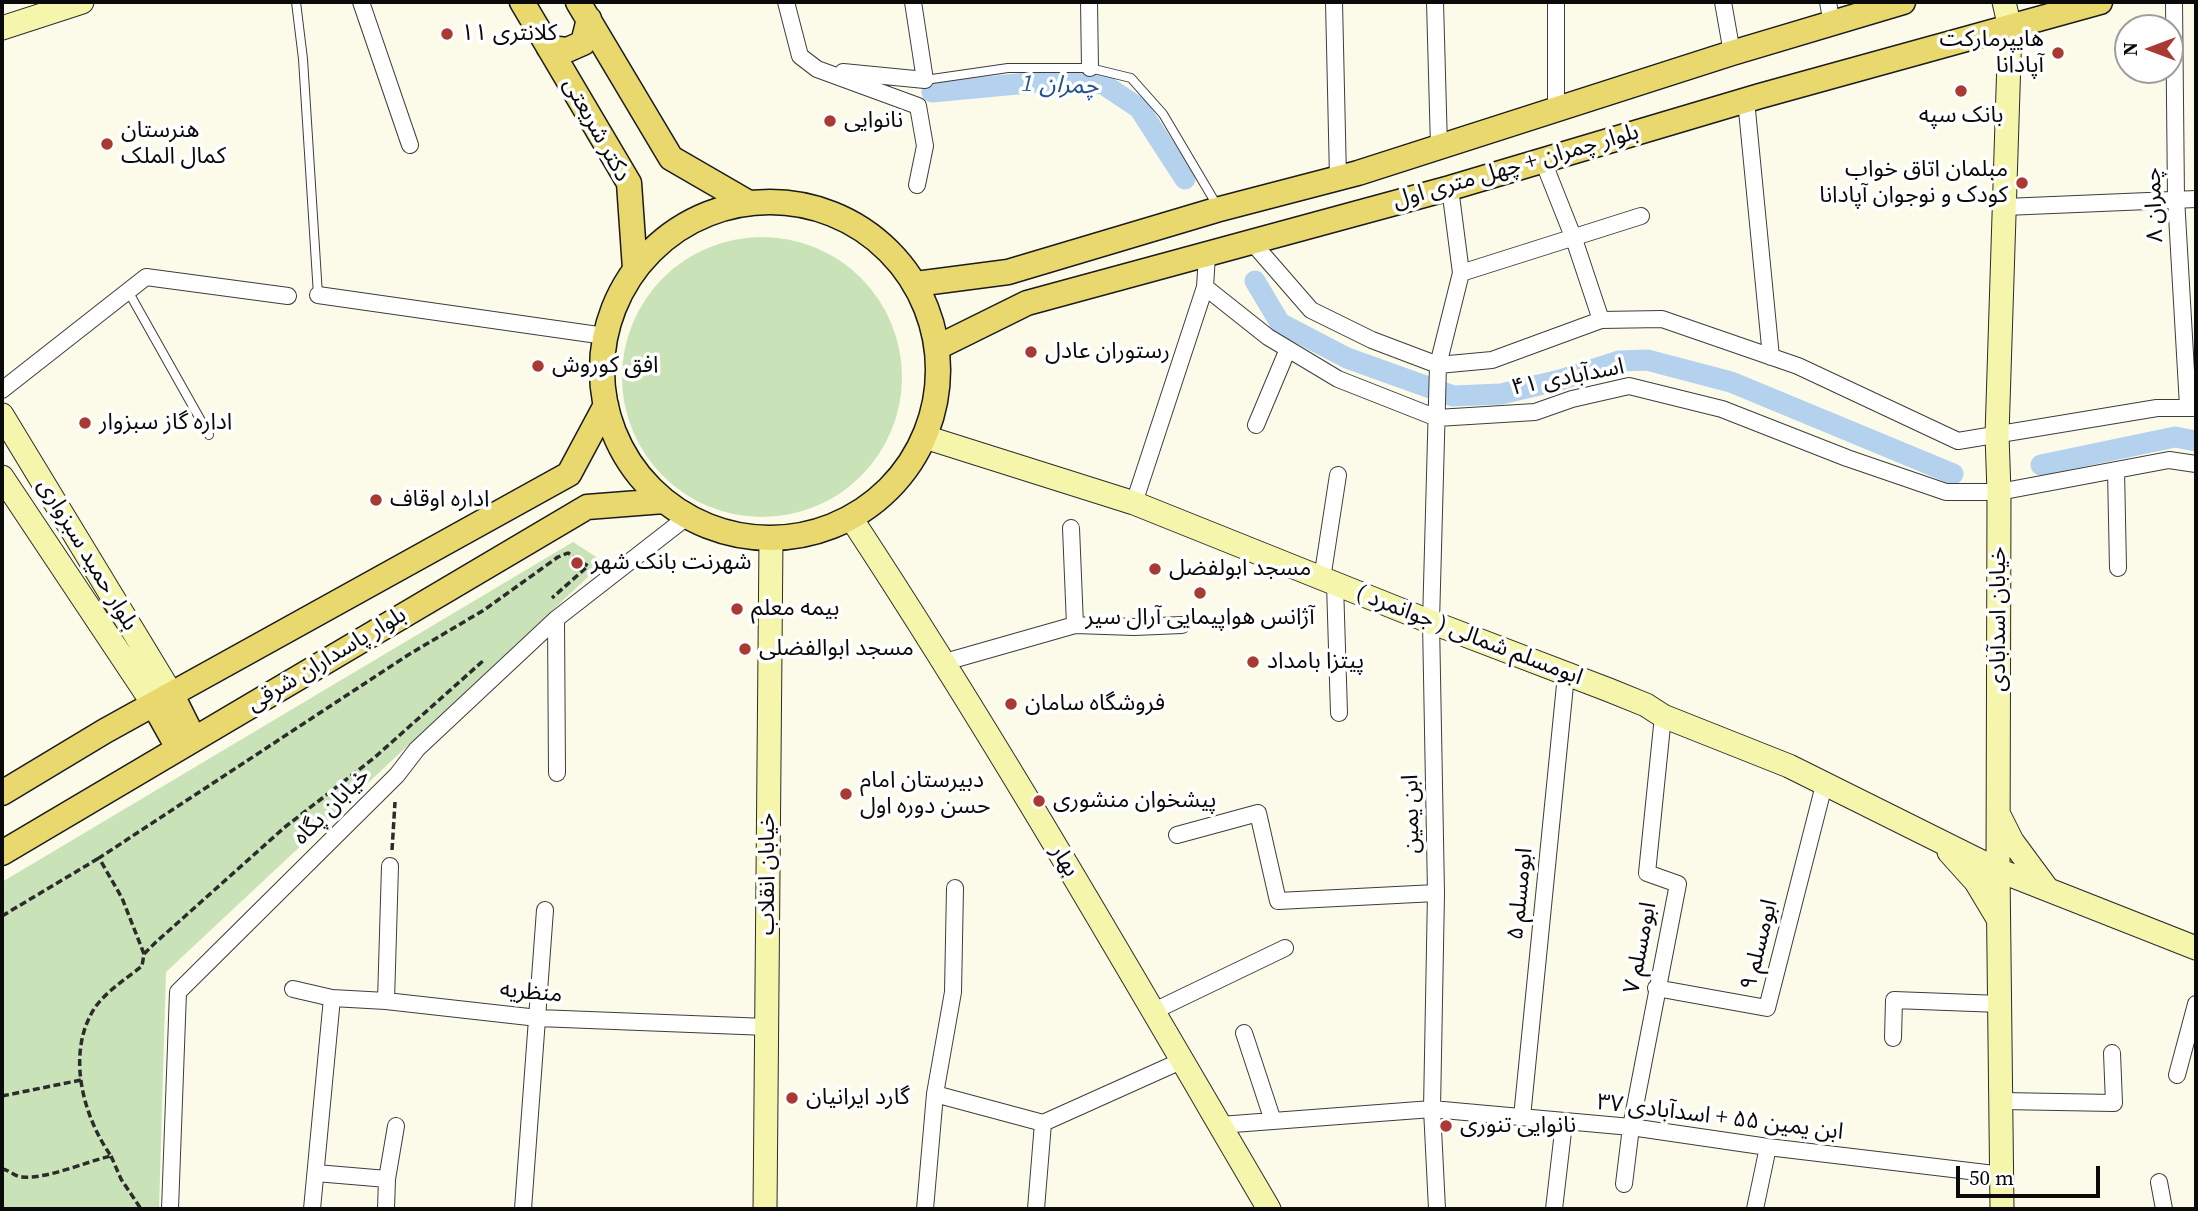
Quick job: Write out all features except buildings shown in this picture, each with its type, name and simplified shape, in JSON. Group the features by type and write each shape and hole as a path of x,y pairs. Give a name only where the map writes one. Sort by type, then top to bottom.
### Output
{"main road":[{"path":"2,28 82,2"},
{"name":"دکتر شریعتی","path":"522,2 629,183 635,269"},
{"name":"بلوار چمران + چهل متری اول","path":"916,284 1008,272 1220,209 1338,178 1732,53 1830,13 1903,2"},
{"name":"خیابان اسدآبادی","path":"2003,1209 1998,870 2000,492 1997,435 2010,28 2004,2"},
{"name":"بلوار چمران + چهل متری اول","path":"938,347 1027,303 1450,188 1746,100 2100,2"},
{"path":"549,48 567,50 583,43 584,10"},
{"path":"584,10 671,158 747,202"},
{"path":"747,202 796,202 844,217 885,245 916,284 930,315 938,347 937,393 925,438 895,484 851,518 813,534 771,539 733,535 687,517 664,501 638,474 618,441 606,405 602,371 605,337 617,301 635,269 666,237 704,214 747,202"},
{"name":"بلوار پاسداران شرقی","path":"2,793 196,681 569,474 606,405"},
{"name":"بلوار حمید سبزواری","path":"2,415 158,672 163,700"},
{"name":"ابومسلم شمالی ( جوانمرد )","path":"925,438 1134,503 1646,705 1663,716 1788,766 1998,870 2196,948"},
{"name":"بلوار حمید سبزواری","path":"2,477 163,700"},
{"name":"بلوار پاسداران شرقی","path":"2,853 587,507 664,501"},
{"name":"بهار","path":"851,518 945,662 1269,1209"},
{"name":"خیابان انقلاب","path":"765,1209 771,539"},
{"path":"158,672 196,681"},
{"path":"163,700 186,743"},
{"path":"1998,815 2012,841 2048,890"},
{"path":"1937,840 1976,882 1999,922"}],"street":[{"path":"361,2 410,145"},
{"path":"786,2 800,55 817,69 918,106 925,146 917,185"},
{"path":"817,69 925,80 913,2"},
{"path":"1089,2 1090,68"},
{"path":"1334,2 1338,178"},
{"path":"1435,2 1439,148"},
{"path":"1556,2 1556,109"},
{"path":"1723,2 1732,53"},
{"name":"چمران ۸","path":"2174,2 2176,198 2192,407"},
{"path":"1746,100 1771,357"},
{"path":"1543,161 1574,239 1601,320"},
{"path":"1438,365 1461,272 1450,188"},
{"path":"2005,207 2196,199"},
{"path":"1461,272 1641,216"},
{"path":"1251,241 1311,310 1372,340 1438,365 1492,360 1601,320 1662,319 1798,366 1958,441 2157,408 2192,407"},
{"path":"1134,503 1205,287 1207,255"},
{"path":"2,390 146,277 288,296"},
{"name":"اسدآبادی ۴۱","path":"1205,287 1268,337 1338,379 1437,418 1535,412 1572,399 1629,386 1722,409 1847,458 1946,492 2000,492 2169,460 2196,464"},
{"path":"318,295 605,337"},
{"path":"1256,425 1288,349"},
{"name":"ابن یمین","path":"1437,1209 1432,1109 1436,893 1431,622 1438,365"},
{"path":"2116,470 2118,568"},
{"path":"1338,475 1329,581 1339,713"},
{"name":"خیابان پگاه","path":"170,1209 178,992 397,775 417,749 556,619 687,517"},
{"path":"1071,528 1075,625"},
{"path":"556,619 558,773"},
{"path":"945,662 1075,625 1182,625"},
{"name":"ابومسلم ۵","path":"1522,1117 1566,675"},
{"path":"119,783 138,784 226,732 237,713"},
{"name":"ابومسلم ۷","path":"1624,1184 1631,1128 1656,988 1678,884 1647,873 1663,716"},
{"name":"ابومسلم ۹","path":"1656,988 1768,1008 1824,785"},
{"path":"1177,835 1258,813 1278,901 1436,893"},
{"path":"386,1001 390,866"},
{"path":"925,1209 936,1094 953,992 955,888"},
{"path":"523,1209 545,911"},
{"path":"1154,1011 1285,948"},
{"name":"منظریه","path":"293,989 332,998 386,1001 538,1018 767,1027"},
{"path":"312,1209 332,998"},
{"path":"1893,1038 1894,1000 2000,1004"},
{"path":"2177,1075 2196,1004"},
{"path":"1244,1034 1273,1121"},
{"path":"2002,1101 2114,1103 2112,1053"},
{"path":"936,1094 1042,1123 1181,1061"},
{"name":"ابن یمین ۵۵ + اسدآبادی ۳۷","path":"1220,1125 1432,1109 1631,1128 2003,1175"},
{"path":"1036,1209 1042,1123"},
{"path":"1554,1209 1564,1123"},
{"path":"386,1209 387,1179 396,1126"},
{"path":"1755,1209 1768,1147"},
{"path":"316,1172 387,1179"},
{"path":"2159,1182 2164,1209"}],"lane":[{"path":"296,2 303,60 318,295"},
{"path":"925,80 1008,68 1090,68 1131,78 1163,114 1220,209"},
{"path":"128,291 209,435"}],"path":[{"path":"2,916 99,858 408,655 484,610 558,557 568,553 583,561 587,566 547,603"},
{"path":"413,724 485,659"},
{"path":"390,866 397,775"},
{"path":"99,858 122,898 144,954"},
{"path":"2,1096 81,1080"},
{"path":"111,1156 121,1179 141,1209"}],"green space":[{"path":"748,237 776,237 816,247 828,253 851,268 871,288 892,323 900,350 900,404 892,431 871,466 851,486 828,501 803,511 776,517 748,517 708,507 696,501 673,486 653,466 638,443 628,418 622,391 622,363 632,323 638,311 653,288 673,268 696,253 721,243"},
{"path":"573,542 604,562 166,972 159,1209 2,1209 2,882"}],"waterway":[{"name":"چمران 1","path":"932,92 1049,81 1103,84 1139,108 1185,179"},
{"path":"1255,281 1280,323 1347,358 1453,396 1501,394 1560,380 1619,361 1647,360 1731,382 1953,474"},
{"path":"2041,465 2175,437 2196,441"}],"place":[{"name":"کلانتری ۱۱","path":"447,34"},
{"name":"هایپرمارکت آپادانا","path":"2058,53"},
{"name":"بانک سپه","path":"1961,91"},
{"name":"نانوایی","path":"830,121"},
{"name":"هنرستان کمال الملک","path":"107,144"},
{"name":"مبلمان اتاق خواب کودک و نوجوان آپادانا","path":"2022,183"},
{"name":"رستوران عادل","path":"1031,352"},
{"name":"افق کوروش","path":"538,366"},
{"name":"اداره گاز سبزوار","path":"85,423"},
{"name":"اداره اوقاف","path":"376,500"},
{"name":"شهرنت بانک شهر","path":"577,563"},
{"name":"مسجد ابولفضل","path":"1155,569"},
{"name":"آژانس هواپیمایی آرال سیر","path":"1200,593"},
{"name":"بیمه معلم","path":"737,609"},
{"name":"مسجد ابوالفضلی","path":"745,649"},
{"name":"پیتزا بامداد","path":"1253,662"},
{"name":"فروشگاه سامان","path":"1011,704"},
{"name":"دبیرستان امام حسن دوره اول","path":"846,794"},
{"name":"پیشخوان منشوری","path":"1039,801"},
{"name":"گارد ایرانیان","path":"792,1098"},
{"name":"نانوایی تنوری","path":"1446,1126"}]}
